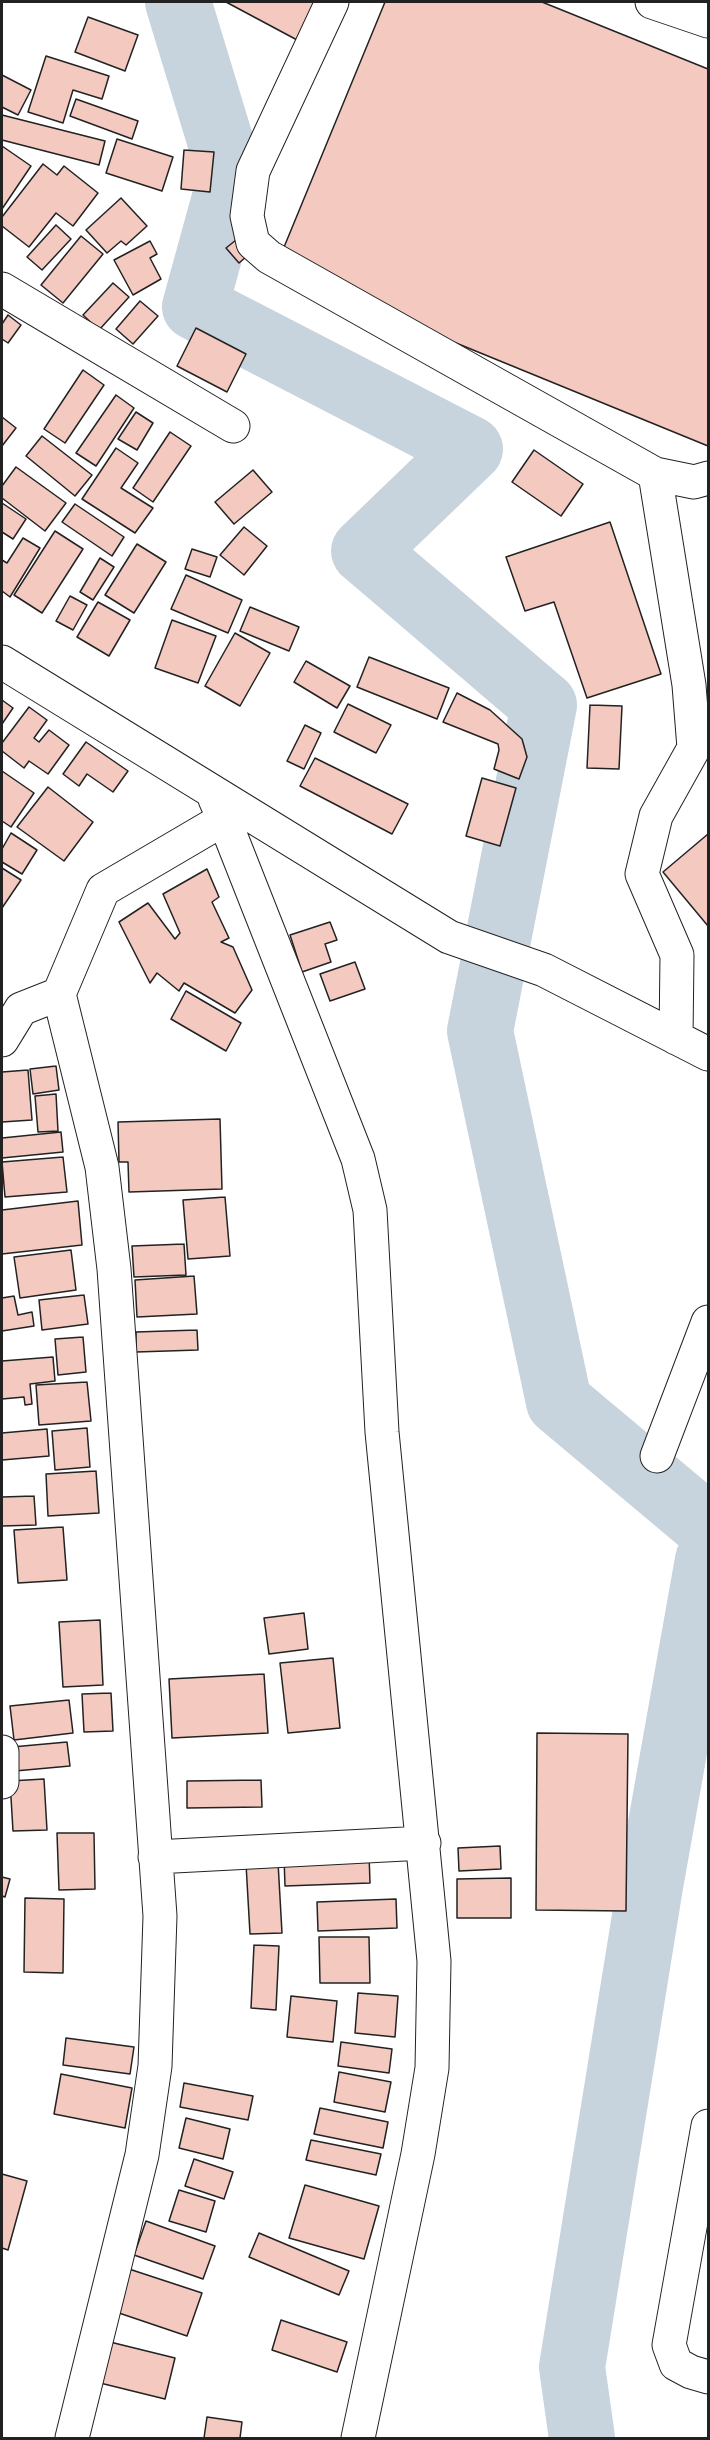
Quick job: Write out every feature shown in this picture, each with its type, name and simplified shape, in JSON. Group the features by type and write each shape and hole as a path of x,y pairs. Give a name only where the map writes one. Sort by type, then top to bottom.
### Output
{"street":[{"path":"332,2 253,171 247,216 253,243 269,257 655,474 693,482 708,478"},
{"path":"652,2 708,21"},
{"path":"2,289 233,426"},
{"path":"655,474 689,685 694,747 656,816 642,874 677,955 676,1038"},
{"path":"2,662 218,806 449,937 544,970 708,1054"},
{"path":"72,2439 142,2156 155,2066 160,1916 114,1269 102,1167 59,994 103,890 218,806"},
{"path":"218,806 358,1158 370,1210 382,1432 434,1961 432,2068 418,2154 358,2439"},
{"path":"2,1040 11,1003 59,994"},
{"path":"657,1456 708,1323"},
{"path":"2,1752 2,1782"},
{"path":"155,1857 424,1843"},
{"path":"708,2126 669,2345 676,2364 691,2373 708,2377"}],"building":[{"path":"226,2 320,2 299,41"},
{"path":"385,2 542,2 708,69 708,446 275,269"},
{"path":"88,17 138,35 125,71 75,52"},
{"path":"46,56 109,76 102,99 73,90 63,123 28,112"},
{"path":"2,75 31,90 18,115 2,107"},
{"path":"76,99 138,121 132,139 70,116"},
{"path":"2,115 105,141 99,165 2,140"},
{"path":"117,139 173,157 162,191 106,173"},
{"path":"2,146 31,166 2,209"},
{"path":"184,150 214,152 210,192 181,189"},
{"path":"43,164 57,175 64,166 98,193 73,226 56,213 29,247 2,226 2,217"},
{"path":"121,198 147,226 126,245 121,241 107,253 86,230"},
{"path":"56,225 71,239 42,270 27,257"},
{"path":"81,236 103,254 63,303 41,285"},
{"path":"241,236 254,250 239,263 226,248"},
{"path":"150,241 157,254 150,258 161,279 133,295 114,260"},
{"path":"113,283 129,297 99,330 83,315"},
{"path":"140,301 158,316 133,344 116,329"},
{"path":"8,315 21,325 8,343 2,339 2,324"},
{"path":"196,328 246,354 227,392 177,366"},
{"path":"83,370 104,385 65,443 44,429"},
{"path":"116,395 134,408 96,466 76,453"},
{"path":"136,412 153,423 137,450 118,439"},
{"path":"2,417 16,428 2,446"},
{"path":"170,432 191,446 153,502 133,488"},
{"path":"42,436 92,475 75,496 26,456"},
{"path":"116,448 138,463 121,488 153,508 135,533 82,499"},
{"path":"534,450 583,484 561,516 512,482"},
{"path":"16,467 66,503 45,531 2,498 2,486"},
{"path":"253,470 272,492 234,524 215,502"},
{"path":"2,503 26,519 13,539 2,532"},
{"path":"75,504 124,537 112,556 62,522"},
{"path":"610,522 661,674 587,698 554,602 525,611 506,557"},
{"path":"244,527 267,546 244,575 220,555"},
{"path":"55,531 83,549 42,613 14,595"},
{"path":"23,538 40,548 10,597 2,591 2,560 7,563"},
{"path":"137,544 166,562 134,613 105,595"},
{"path":"192,549 217,557 210,577 185,569"},
{"path":"100,558 114,567 93,600 80,592"},
{"path":"186,575 242,600 228,633 171,609"},
{"path":"70,596 87,605 73,630 56,621"},
{"path":"98,602 130,620 109,656 77,637"},
{"path":"250,607 299,627 289,651 240,631"},
{"path":"172,620 216,636 198,683 155,668"},
{"path":"235,633 270,653 240,706 205,686"},
{"path":"369,657 449,688 437,719 357,687"},
{"path":"306,661 350,686 337,708 294,682"},
{"path":"457,693 490,710 522,739 527,757 519,779 494,769 499,750 498,744 443,722"},
{"path":"2,700 13,708 2,724"},
{"path":"348,704 391,725 376,753 334,732"},
{"path":"590,705 622,706 619,769 587,768"},
{"path":"29,707 47,720 34,738 39,742 49,730 69,745 48,774 29,761 24,768 2,751 2,743"},
{"path":"305,725 321,733 304,769 287,761"},
{"path":"86,742 128,771 113,792 87,774 79,786 63,774"},
{"path":"315,758 408,804 392,834 300,786"},
{"path":"2,771 34,793 11,827 2,821"},
{"path":"482,778 516,788 500,846 466,836"},
{"path":"48,787 93,822 64,861 17,827"},
{"path":"11,833 37,850 22,874 2,862 2,849"},
{"path":"708,834 708,926 663,872"},
{"path":"2,868 21,880 2,908"},
{"path":"207,869 219,897 212,902 229,938 221,942 233,947 252,990 235,1013 184,983 179,991 157,973 150,983 119,922 148,903 175,939 180,933 163,894"},
{"path":"330,922 337,940 325,944 331,962 302,972 290,935"},
{"path":"355,962 365,989 330,1001 320,974"},
{"path":"186,991 241,1023 226,1051 171,1019"},
{"path":"56,1066 59,1090 33,1094 30,1069"},
{"path":"28,1070 32,1120 2,1122 2,1072"},
{"path":"56,1094 58,1131 38,1132 35,1096"},
{"path":"220,1119 222,1189 129,1192 128,1162 119,1162 118,1122"},
{"path":"61,1132 63,1152 2,1158 2,1138"},
{"path":"63,1157 67,1192 5,1197 2,1162"},
{"path":"225,1197 230,1256 188,1259 183,1200"},
{"path":"78,1201 82,1245 2,1254 2,1210"},
{"path":"184,1244 186,1275 134,1277 132,1246"},
{"path":"71,1250 76,1290 20,1298 14,1257"},
{"path":"194,1276 197,1314 137,1317 135,1280"},
{"path":"84,1295 88,1324 42,1330 39,1300"},
{"path":"14,1296 18,1315 32,1312 34,1326 2,1331 2,1298"},
{"path":"197,1330 198,1350 136,1352 136,1332"},
{"path":"83,1337 86,1372 58,1375 55,1339"},
{"path":"53,1357 55,1381 30,1384 32,1404 25,1405 24,1397 2,1399 2,1361"},
{"path":"87,1382 91,1421 39,1425 36,1385"},
{"path":"87,1428 90,1467 55,1470 52,1431"},
{"path":"47,1429 49,1456 2,1460 2,1433"},
{"path":"96,1471 99,1513 48,1516 46,1474"},
{"path":"34,1496 36,1525 2,1526 2,1497"},
{"path":"63,1527 67,1580 18,1583 14,1530"},
{"path":"304,1613 308,1649 269,1654 264,1618"},
{"path":"100,1620 103,1685 63,1687 59,1622"},
{"path":"333,1658 340,1728 288,1733 280,1663"},
{"path":"264,1674 268,1733 172,1738 169,1679"},
{"path":"111,1693 113,1731 84,1732 82,1694"},
{"path":"69,1700 73,1733 14,1740 10,1706"},
{"path":"537,1733 628,1734 626,1911 536,1910"},
{"path":"67,1742 70,1766 15,1771 12,1747"},
{"path":"44,1779 47,1830 13,1831 10,1781"},
{"path":"261,1780 262,1807 187,1808 187,1781"},
{"path":"57,1833 94,1833 95,1889 59,1890"},
{"path":"500,1846 501,1869 459,1871 458,1848"},
{"path":"369,1854 370,1883 285,1886 284,1857"},
{"path":"278,1862 282,1933 250,1934 246,1864"},
{"path":"2,1877 10,1879 5,1897 2,1896"},
{"path":"511,1878 511,1918 457,1918 457,1879"},
{"path":"25,1898 64,1899 63,1973 24,1972"},
{"path":"396,1899 397,1928 318,1931 317,1902"},
{"path":"319,1937 369,1937 370,1983 320,1983"},
{"path":"254,1945 279,1946 276,2010 251,2008"},
{"path":"358,1993 398,1996 395,2037 355,2033"},
{"path":"291,1996 337,2001 333,2042 287,2037"},
{"path":"66,2038 134,2047 130,2074 63,2065"},
{"path":"341,2042 392,2049 389,2073 338,2066"},
{"path":"339,2072 391,2082 385,2112 334,2102"},
{"path":"61,2074 132,2088 125,2128 54,2114"},
{"path":"184,2083 253,2096 248,2120 180,2107"},
{"path":"320,2108 388,2122 383,2148 314,2134"},
{"path":"186,2118 230,2129 223,2159 179,2148"},
{"path":"311,2140 381,2154 376,2175 306,2160"},
{"path":"194,2159 233,2172 224,2199 185,2186"},
{"path":"2,2174 27,2181 8,2250 2,2248"},
{"path":"305,2185 379,2206 364,2259 289,2238"},
{"path":"179,2190 215,2201 206,2232 169,2221"},
{"path":"146,2221 215,2246 203,2279 134,2255"},
{"path":"259,2233 349,2271 339,2295 249,2257"},
{"path":"129,2269 202,2293 187,2336 116,2312"},
{"path":"281,2320 347,2342 337,2372 272,2350"},
{"path":"110,2342 175,2358 165,2399 100,2383"},
{"path":"207,2417 242,2422 240,2438 204,2438"}],"waterway":[{"path":"178,2 231,176 195,307 470,449 364,551 544,705 480,1031 559,1402 708,1527"},
{"path":"582,2438 572,2367 650,1886 708,1560"}]}
